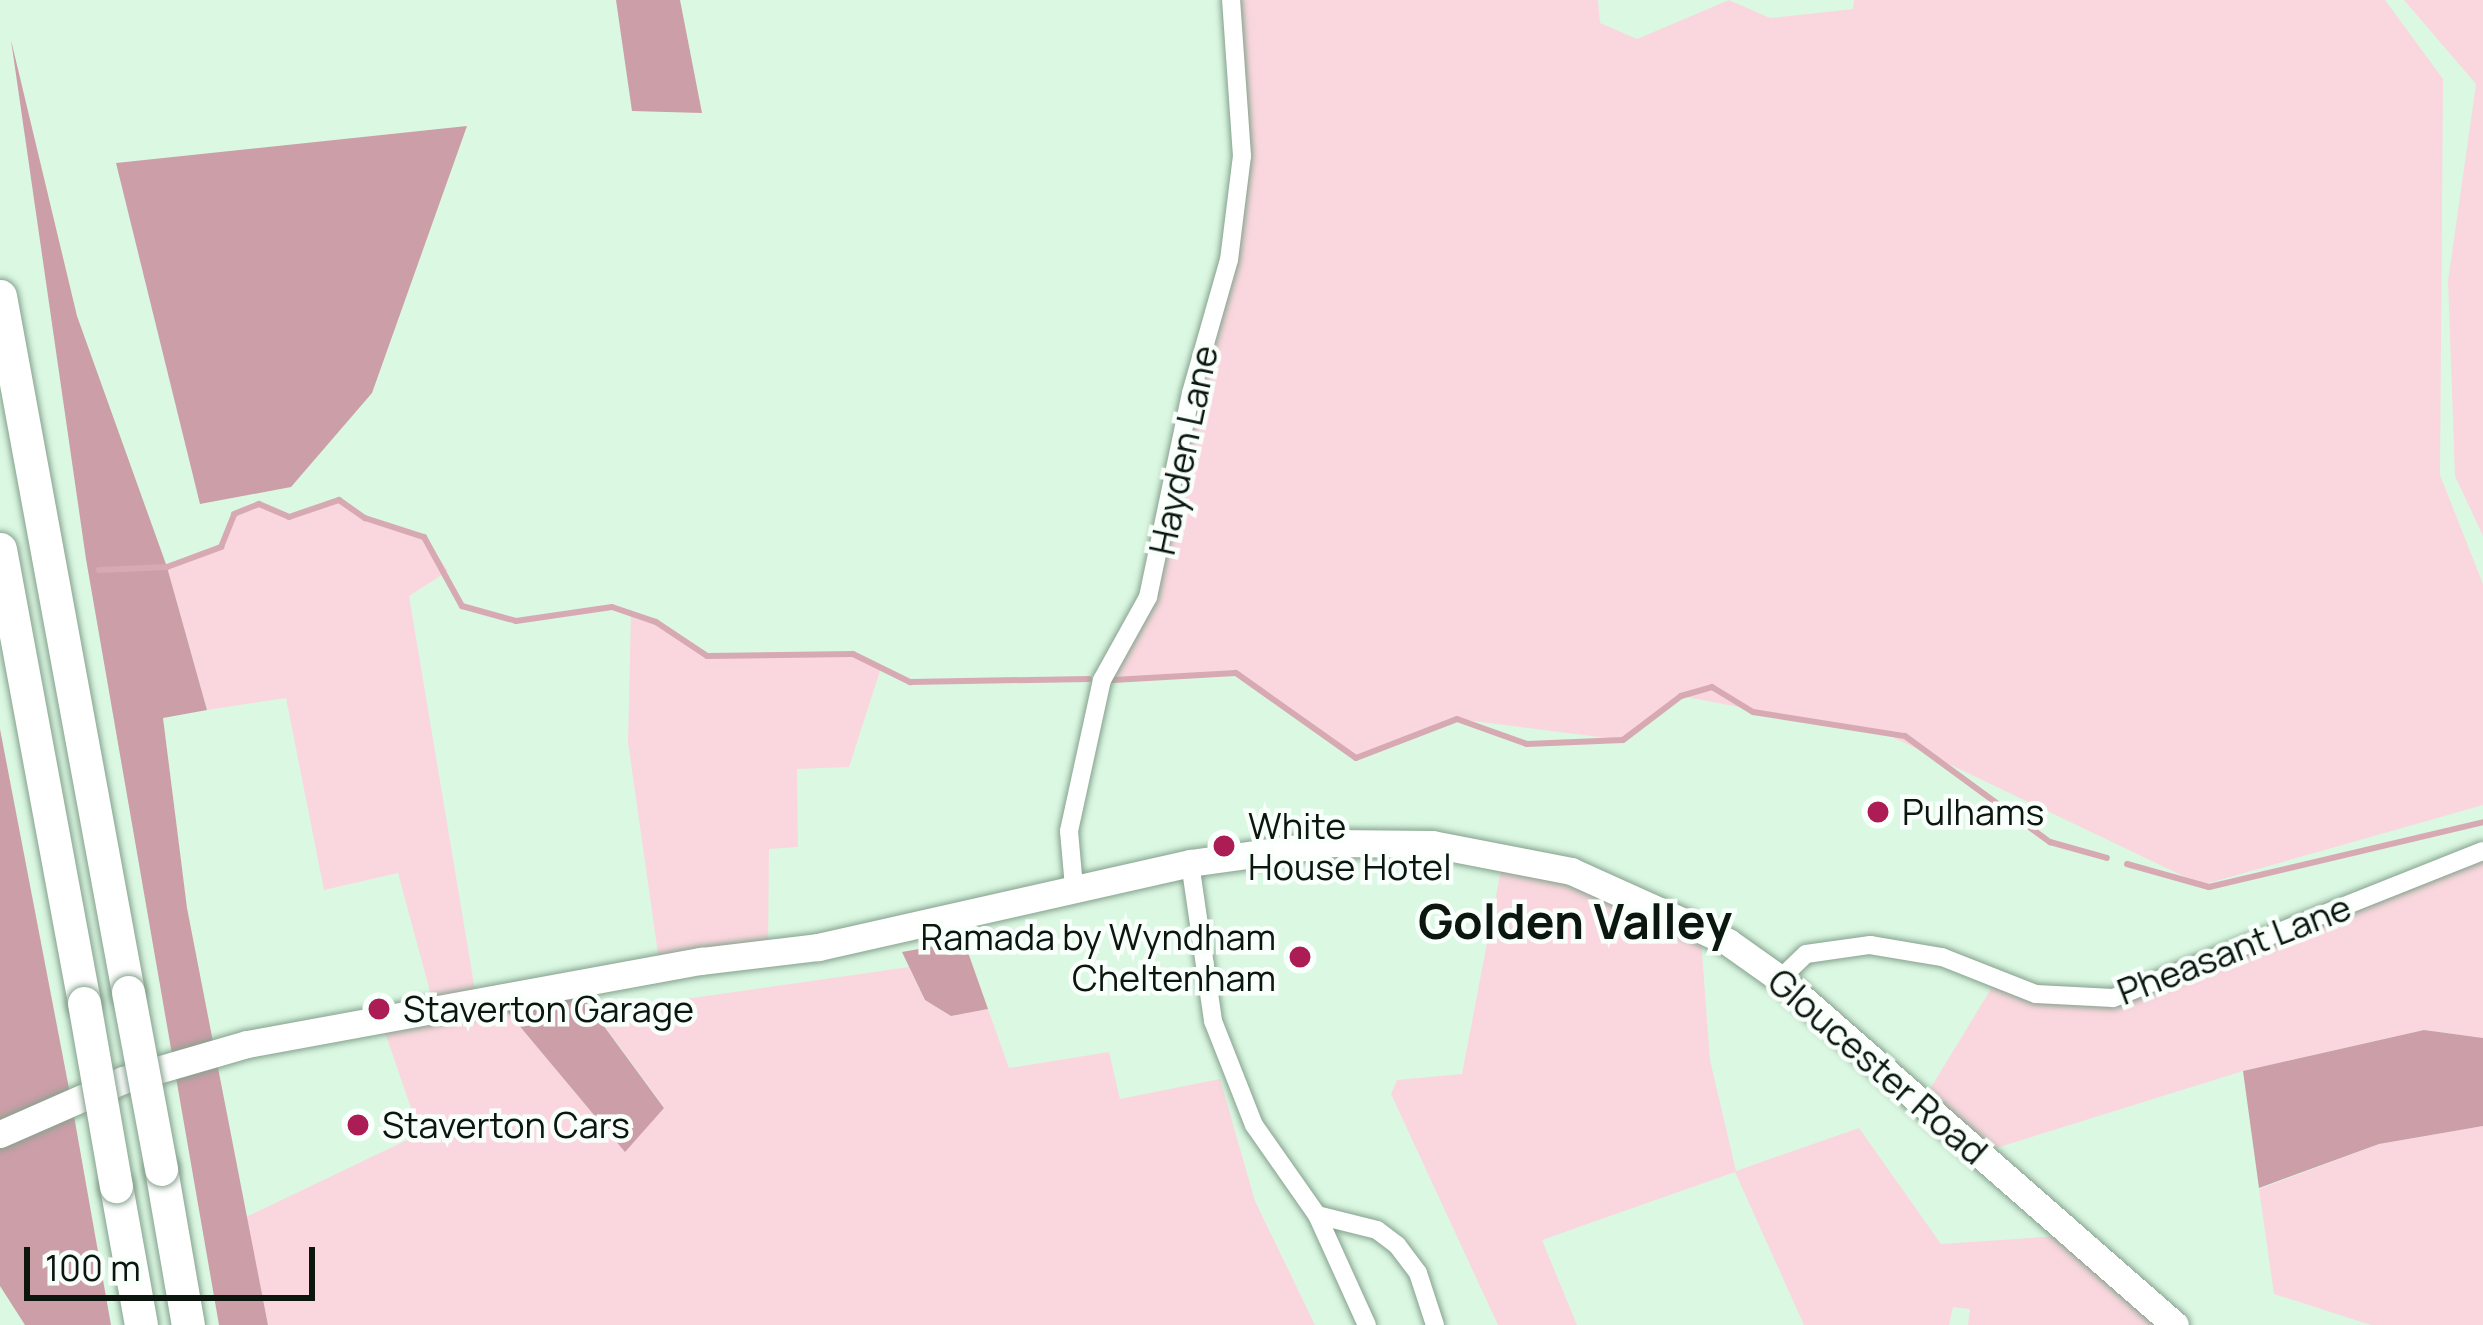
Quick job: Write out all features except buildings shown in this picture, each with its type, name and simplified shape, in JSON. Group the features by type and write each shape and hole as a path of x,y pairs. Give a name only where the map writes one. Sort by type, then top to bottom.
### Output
{"highway":[{"path":"0,296 188,1325"},
{"path":"0,548 141,1325"}],"main road":[{"name":"Gloucester Road","path":"0,1134 106,1086 247,1044 701,961 818,947 1190,863 1366,842 1504,854 1658,904 1780,979 2175,1325"}],"street":[{"name":"Hayden Lane","path":"1074,887 1069,831 1102,680 1148,597 1191,393 1229,260 1242,156 1231,0"},
{"name":"Pheasant Lane","path":"1780,979 1806,954 1870,945 1942,957 2036,994 2114,998 2483,851"},
{"path":"1190,863 1213,1021 1254,1126 1317,1215 1367,1325"},
{"path":"1317,1215 1377,1229 1397,1245 1418,1273 1435,1325"}],"shaded area":[{"path":"616,0 680,0 702,113 632,111"},
{"path":"1233,0 1598,0 1600,23 1637,39 1729,0 1770,18 1853,9 1854,0 2385,0 2443,79 2440,475 2483,584 2483,805 2202,885 1888,735 1681,696 1623,740 1457,719 1356,758 1236,673 1102,680 1148,597 1229,260 1239,53"},
{"path":"2404,0 2483,0 2483,536 2455,476 2448,281 2476,84"},
{"path":"11,40 77,316 167,567 207,710 163,718 187,908 268,1325 219,1325 86,559"},
{"path":"467,126 372,393 291,487 200,504 116,163"},
{"path":"339,500 365,518 424,537 448,571 409,596 477,1002 497,999 625,1151 664,1107 594,1012 909,967 925,1000 951,1016 988,1009 1009,1068 1109,1052 1120,1099 1220,1079 1255,1201 1315,1325 268,1325 246,1217 407,1140 413,1114 381,1021 435,1010 398,873 324,890 286,698 207,710 167,567 221,547 234,514 259,504 289,517"},
{"path":"631,610 707,656 853,654 881,668 849,767 797,769 798,847 769,849 768,955 660,968 628,742"},
{"path":"0,729 111,1325 25,1325 0,1286"},
{"path":"2483,851 2483,1038 2424,1030 2243,1071 1980,1153 1922,1102 1997,979 2095,1000"},
{"path":"1504,854 1700,926 1710,1060 1736,1171 1859,1128 1941,1244 2074,1235 2175,1325 1968,1325 1970,1309 1953,1307 1949,1325 1804,1325 1735,1172 1542,1240 1577,1325 1498,1325 1391,1094 1397,1080 1462,1074"},
{"path":"964,941 988,1009 951,1016 925,1000 902,952"},
{"path":"573,984 664,1108 625,1152 497,999"},
{"path":"2424,1030 2483,1038 2483,1126 2379,1144 2259,1188 2243,1071"},
{"path":"2483,1126 2483,1325 2371,1325 2274,1294 2259,1189 2379,1144"}],"waterway":[{"path":"99,570 167,567 221,547 234,514 259,504 289,517 339,500 365,518 424,537 462,606 516,621 612,607 656,622 707,656 853,654 910,682 1089,679"},
{"path":"1113,680 1236,673 1356,758 1457,719 1527,744 1623,740 1681,696 1712,687 1753,712 1905,736 2050,842 2107,858"},
{"path":"2127,864 2209,887 2483,822"}],"place":[{"name":"Pulhams","path":"1878,812"},
{"name":"White House Hotel","path":"1224,846"},
{"name":"Ramada by Wyndham Cheltenham","path":"1300,957"},
{"name":"Staverton Garage","path":"379,1009"},
{"name":"Staverton Cars","path":"358,1125"}],"district":[{"name":"Golden Valley","path":"1575,921"}]}
